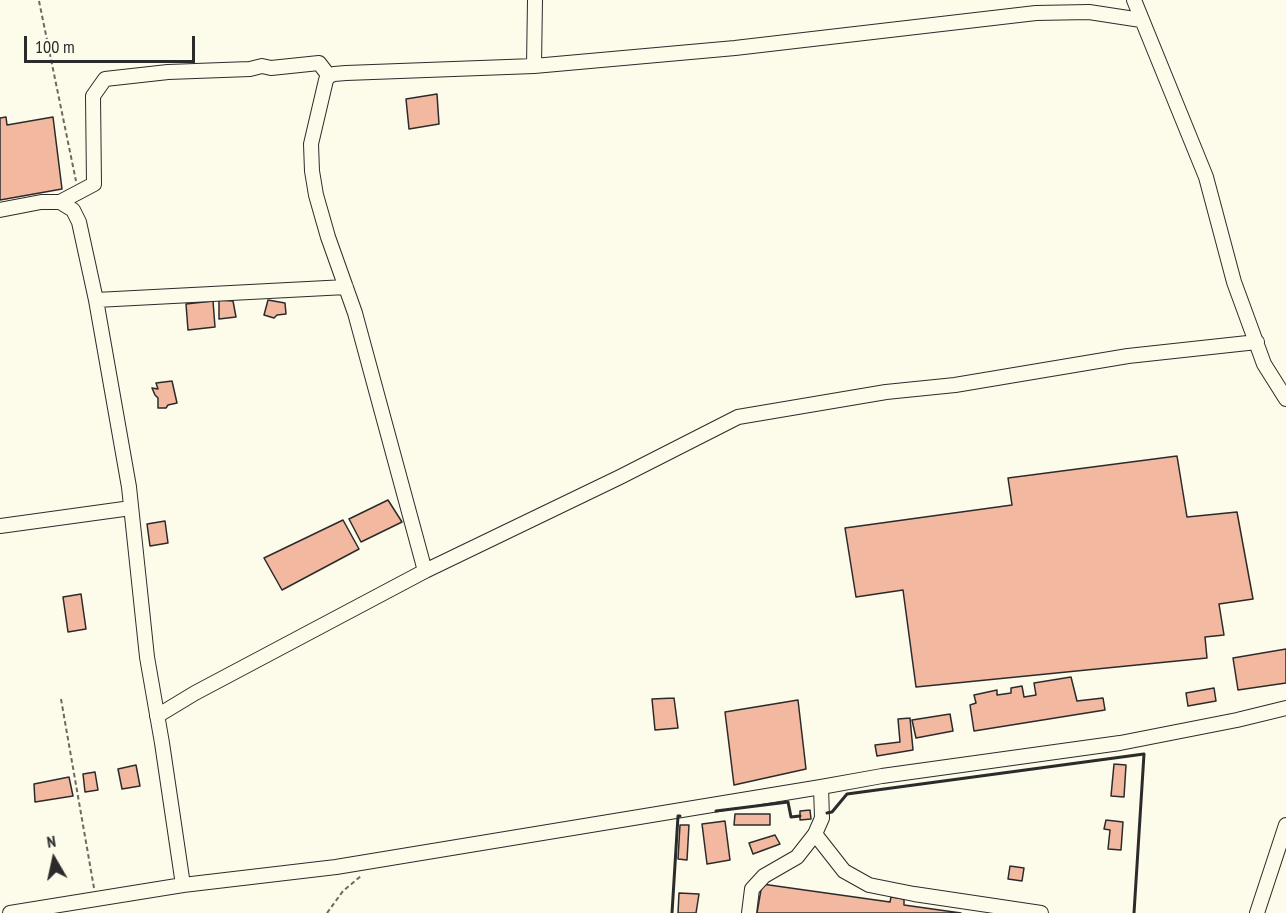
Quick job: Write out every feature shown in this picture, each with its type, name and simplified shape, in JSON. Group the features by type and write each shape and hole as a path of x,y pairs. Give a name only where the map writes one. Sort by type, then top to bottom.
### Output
{"street":[{"path":"534,66 535,0"},
{"path":"1134,0 1206,177 1234,282 1264,364 1286,399"},
{"path":"425,571 355,313 316,195 311,144 326,80 329,76 346,73 534,66 735,48 1036,14 1089,12 1141,20"},
{"path":"0,210 41,202 60,202 94,184 93,96 105,79 168,72 250,69 262,66 271,68 319,63 329,76"},
{"path":"60,202 73,210 79,222 96,300 125,462 147,657 183,885"},
{"path":"96,300 346,287"},
{"path":"158,716 195,693 425,571 738,417 886,392 955,385 1128,356 1257,342"},
{"path":"0,526 131,508"},
{"path":"10,913 183,885 336,867 882,776 1120,743 1238,720 1286,708"},
{"path":"749,913 752,890 764,876 797,857 815,834 822,818 821,787"},
{"path":"1257,913 1281,853 1286,825"},
{"path":"815,834 844,871 869,885 1041,913"}],"path":[{"path":"39,1 78,193"},
{"path":"60,699 96,899"},
{"path":"327,913 343,891 361,876"}],"building":[{"path":"437,94 439,124 409,129 406,99"},
{"path":"6,117 7,125 53,117 62,189 0,200 0,118"},
{"path":"219,300 233,301 236,317 219,319"},
{"path":"268,300 285,303 286,314 277,315 274,318 264,315"},
{"path":"213,301 215,327 188,330 186,304"},
{"path":"172,381 177,403 168,405 166,408 158,408 158,398 152,388 158,389 156,383"},
{"path":"1177,456 1187,517 1237,512 1253,599 1219,604 1224,635 1205,637 1207,658 916,687 903,590 856,597 845,528 1012,505 1008,478"},
{"path":"388,500 402,522 361,542 349,519"},
{"path":"343,520 359,549 282,590 264,558"},
{"path":"165,521 168,543 150,546 147,524"},
{"path":"81,594 86,629 68,632 63,597"},
{"path":"1286,649 1286,683 1238,690 1233,658"},
{"path":"1071,677 1077,701 1103,698 1105,710 974,731 970,705 976,703 974,695 997,690 997,695 1011,693 1011,688 1022,686 1024,697 1036,695 1034,683"},
{"path":"1214,688 1216,701 1188,706 1186,693"},
{"path":"674,698 678,728 655,730 652,699"},
{"path":"798,700 806,769 734,785 725,712"},
{"path":"950,714 953,731 916,738 912,720"},
{"path":"910,718 913,750 877,756 875,745 900,742 898,719"},
{"path":"1114,764 1126,765 1124,797 1111,796"},
{"path":"136,765 140,786 122,789 118,769"},
{"path":"95,772 98,790 85,792 83,774"},
{"path":"69,777 73,796 35,802 34,784"},
{"path":"810,810 811,819 800,820 800,811"},
{"path":"735,814 770,814 770,825 734,825"},
{"path":"1106,820 1123,822 1121,850 1108,849 1110,830 1104,829"},
{"path":"725,821 730,860 707,864 702,824"},
{"path":"680,825 689,825 687,860 678,859"},
{"path":"775,835 780,844 753,854 749,843"},
{"path":"1010,866 1024,868 1022,881 1008,879"},
{"path":"762,884 890,902 891,897 904,899 904,905 961,913 757,913"},
{"path":"679,893 699,894 696,913 678,913"}],"wall":[{"path":"827,813 832,812 847,794 1144,754 1134,913"},
{"path":"716,811 788,802 791,817 800,816"},
{"path":"672,913 678,816 680,816"}]}
